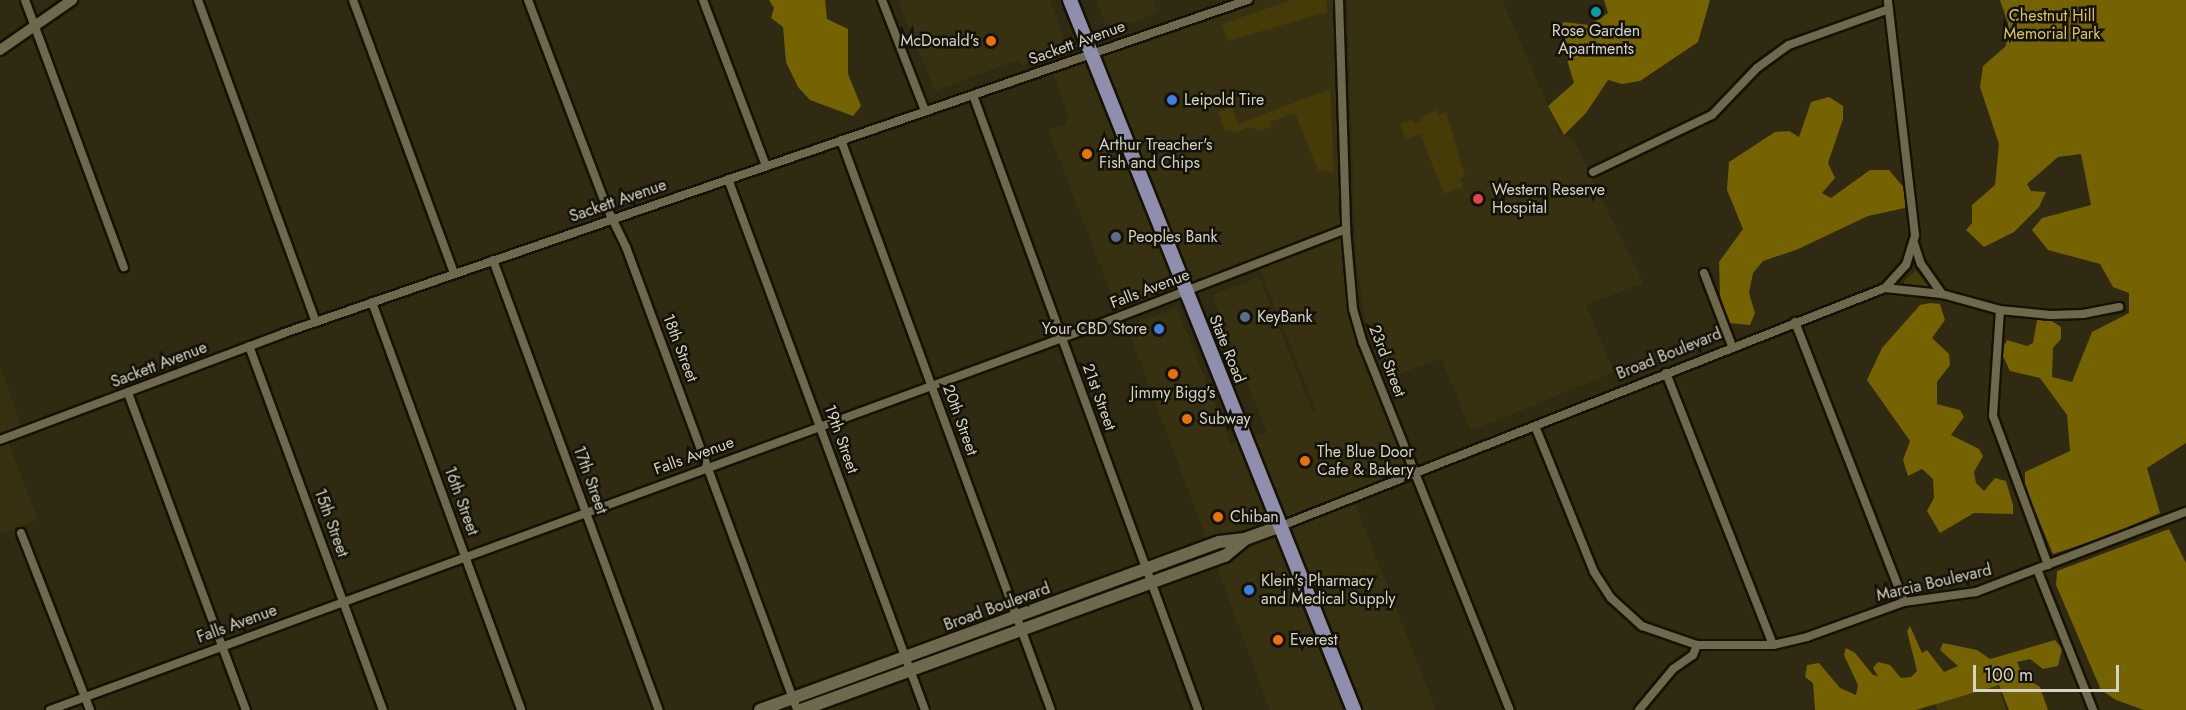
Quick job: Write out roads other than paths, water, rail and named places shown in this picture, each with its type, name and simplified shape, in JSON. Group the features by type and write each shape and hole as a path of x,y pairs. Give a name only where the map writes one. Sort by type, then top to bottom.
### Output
{"main road":[{"name":"State Road","path":"1070,0 1354,710"},
{"name":"Broad Boulevard","path":"797,706 906,658 1017,616 1219,542 1245,539 1281,526"},
{"name":"Broad Boulevard","path":"760,710 797,706 911,671 1225,556 1245,539"}],"street":[{"path":"25,0 124,267"},
{"path":"0,50 72,0"},
{"path":"198,0 316,322"},
{"path":"353,0 454,273"},
{"name":"18th Street","path":"528,0 614,219 797,706"},
{"path":"703,0 766,166"},
{"path":"882,0 926,111"},
{"name":"Sackett Avenue","path":"0,440 249,346 454,273 1248,0"},
{"name":"23rd Street","path":"1339,0 1346,229 1357,324 1509,710"},
{"path":"1593,172 1712,115 1757,68 1789,45 1888,5 1914,243 1921,264 1942,294"},
{"name":"21st Street","path":"973,95 1198,710"},
{"name":"20th Street","path":"841,140 1051,710"},
{"name":"19th Street","path":"729,179 925,710"},
{"name":"Falls Avenue","path":"50,710 586,511 1187,292 1346,229"},
{"path":"1885,288 1906,265 1914,243"},
{"name":"17th Street","path":"493,260 659,710"},
{"path":"1704,273 1732,346"},
{"name":"Broad Boulevard","path":"1281,526 1732,346 1885,288 1942,294 2000,310 2067,315 2120,307"},
{"name":"16th Street","path":"372,302 521,710"},
{"path":"2000,310 1994,416 2048,565"},
{"path":"1795,322 1904,602"},
{"name":"15th Street","path":"249,346 383,710"},
{"path":"1666,373 1773,645"},
{"path":"128,393 246,710"},
{"name":"Marcia Boulevard","path":"1535,426 1594,572 1611,598 1642,626 1697,645 1773,645 1807,637 1904,602 1976,592 2186,512"},
{"path":"21,533 90,710"},
{"path":"2037,569 2093,710"},
{"path":"1639,710 1673,669 1693,655 1697,645"}],"place":[{"name":"Rose Garden Apartments","path":"1596,12"},
{"name":"McDonald's","path":"991,41"},
{"name":"Leipold Tire","path":"1172,100"},
{"name":"Arthur Treacher's Fish and Chips","path":"1087,154"},
{"name":"Western Reserve Hospital","path":"1478,199"},
{"name":"Peoples Bank","path":"1116,237"},
{"name":"KeyBank","path":"1245,317"},
{"name":"Your CBD Store","path":"1159,329"},
{"name":"Jimmy Bigg's","path":"1173,374"},
{"name":"Subway","path":"1187,419"},
{"name":"The Blue Door Cafe & Bakery","path":"1305,461"},
{"name":"Chiban","path":"1218,517"},
{"name":"Klein's Pharmacy and Medical Supply","path":"1249,590"},
{"name":"Everest","path":"1278,640"}],"park label":[{"name":"Chestnut Hill Memorial Park","path":"2052,25"}]}
